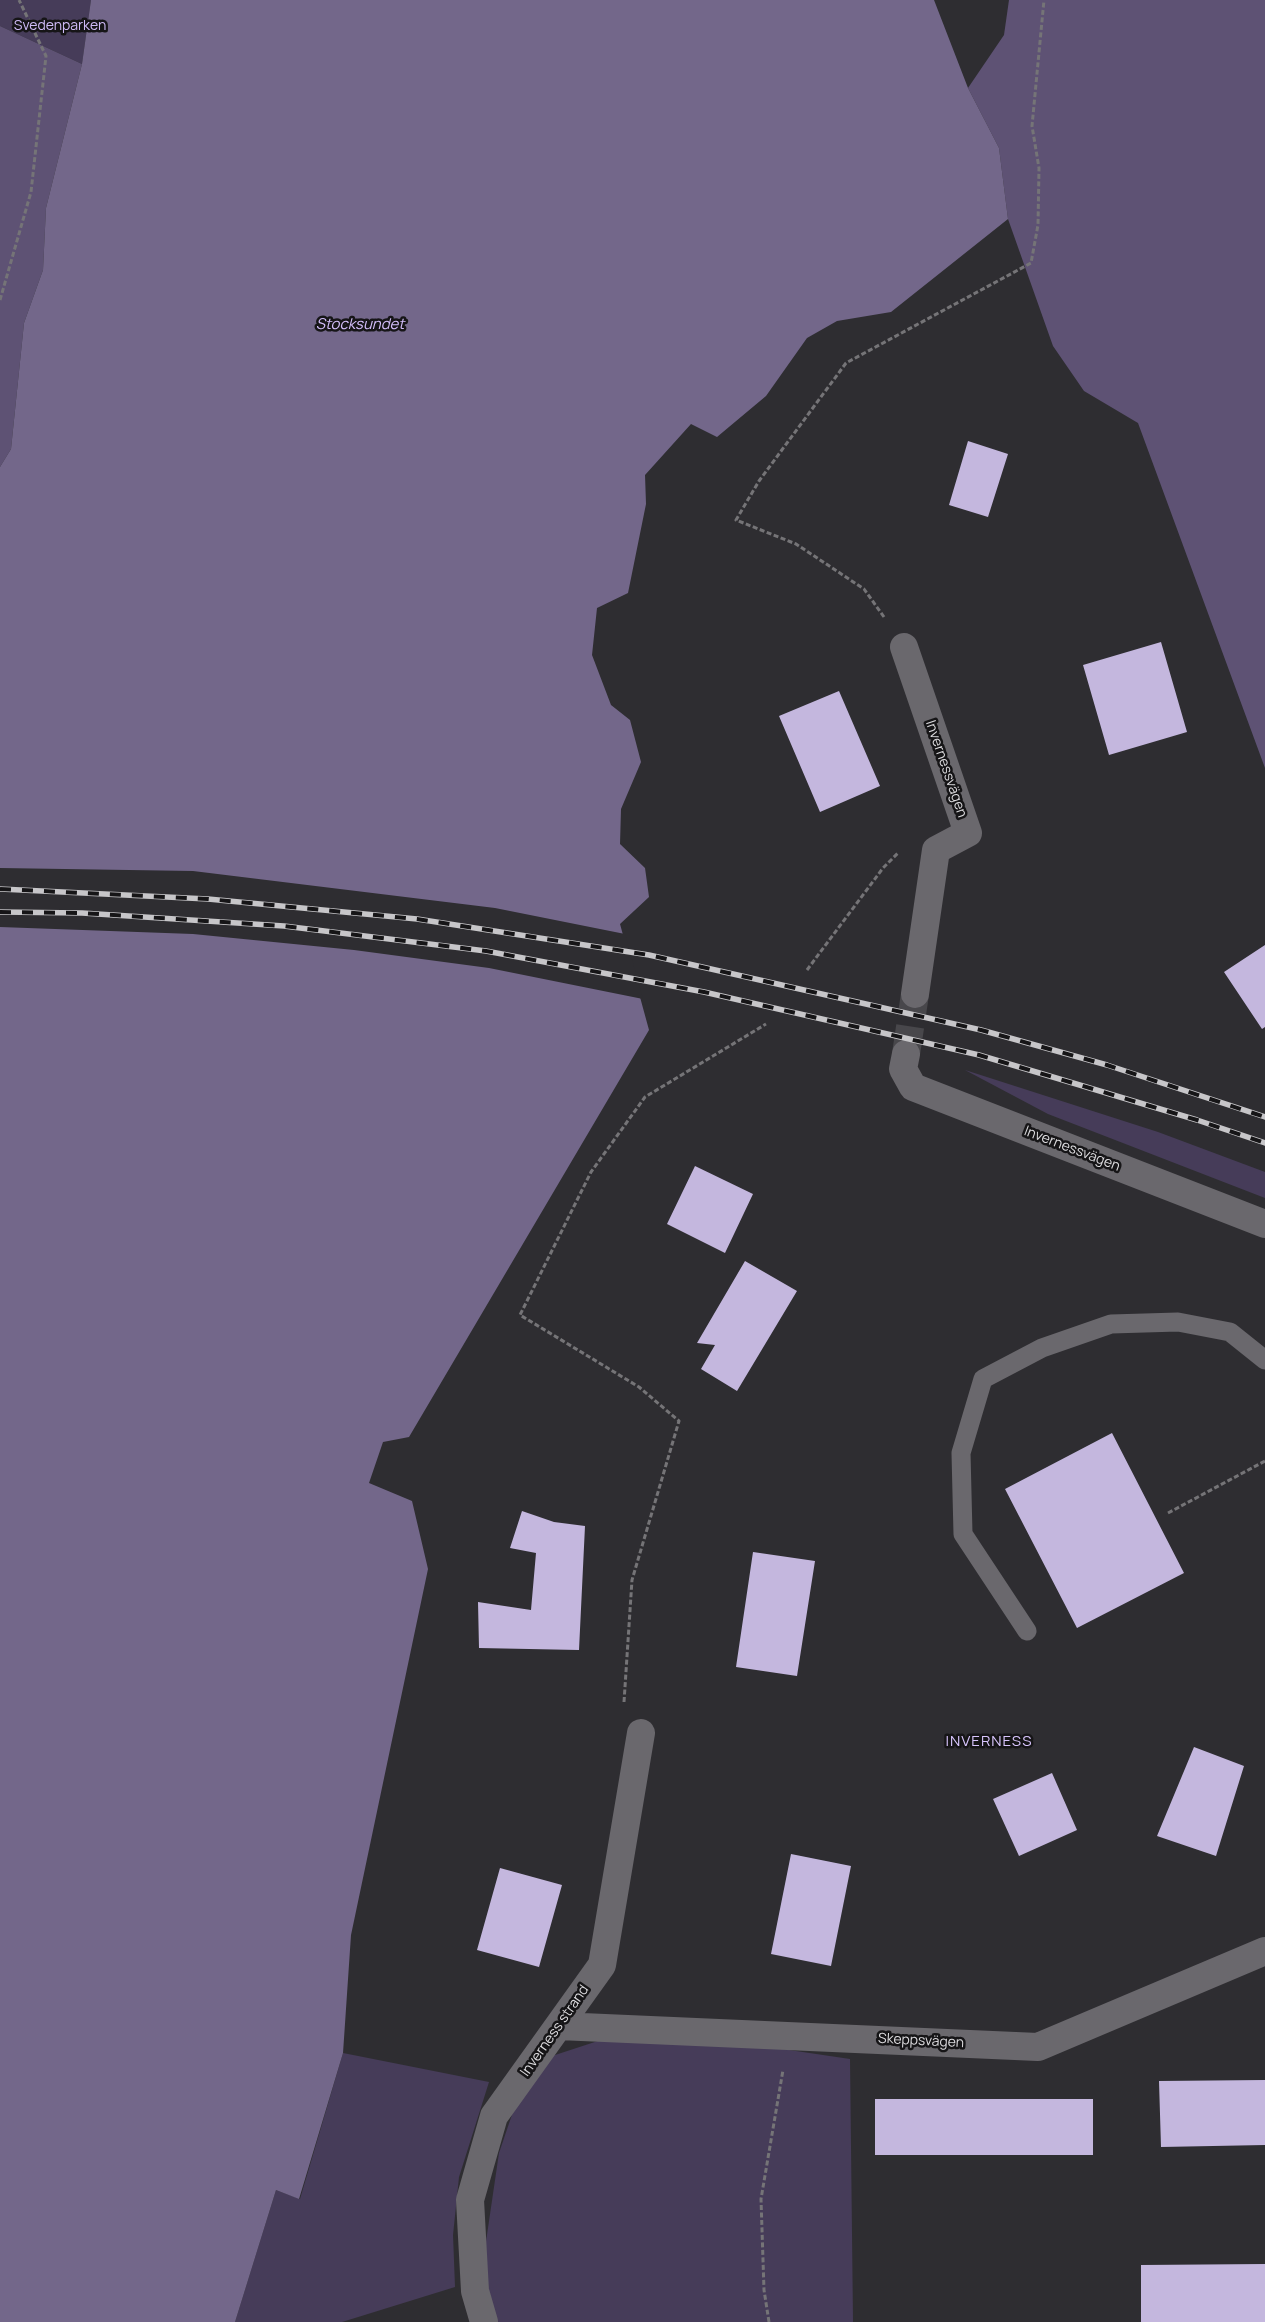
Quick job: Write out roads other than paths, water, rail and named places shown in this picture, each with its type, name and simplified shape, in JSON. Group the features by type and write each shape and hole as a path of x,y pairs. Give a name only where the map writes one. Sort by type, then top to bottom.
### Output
{"street":[{"name":"Invernessvägen","path":"904,647 968,833 936,850 914,994"},
{"name":"Invernessvägen","path":"906,1054 903,1069 913,1087 1265,1224"},
{"name":"Inverness strand","path":"484,2322 474,2291 470,2200 494,2116 602,1965 641,1733"},
{"name":"Skeppsvägen","path":"559,2026 796,2034 1038,2046 1265,1951"}],"lane":[{"path":"1027,1631 963,1534 961,1453 982,1379 1042,1348 1110,1324 1178,1322 1230,1332 1265,1360"}],"water":[{"name":"Stocksundet","path":"91,0 934,0 968,88 999,148 1008,219 891,312 837,321 807,338 766,396 717,437 691,424 645,475 646,504 628,593 597,608 592,655 611,705 630,720 641,762 621,809 620,844 645,868 649,897 620,924 649,1030 409,1437 383,1442 369,1483 412,1501 428,1569 351,1935 343,2053 299,2199 276,2190 235,2322 0,2322 0,467 11,449 24,323 43,270 46,208 82,64"}],"tunnel":[{"path":"906,1054 915,994"}],"railway":[{"path":"0,889 208,899 417,919 649,955 981,1030 1107,1065 1265,1117"},
{"path":"0,912 82,913 284,926 486,951 704,992 979,1055 1197,1120 1265,1143"}],"district":[{"name":"INVERNESS","path":"989,1742"}],"park label":[{"name":"Svedenparken","path":"60,26"}]}
